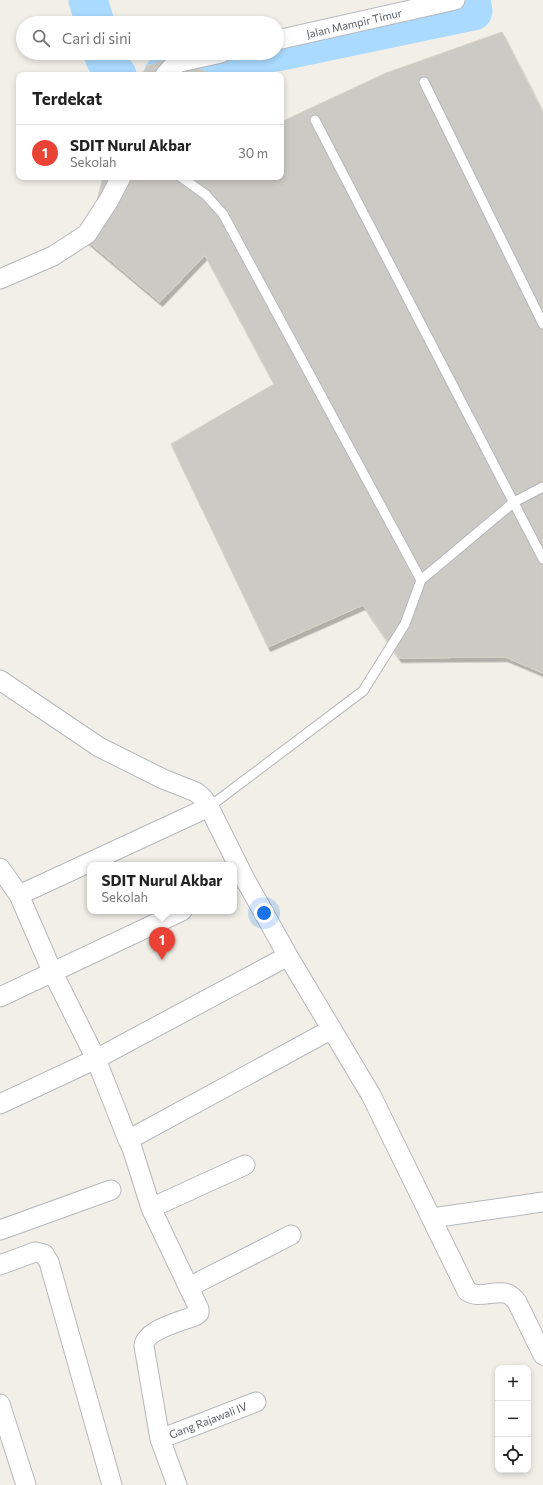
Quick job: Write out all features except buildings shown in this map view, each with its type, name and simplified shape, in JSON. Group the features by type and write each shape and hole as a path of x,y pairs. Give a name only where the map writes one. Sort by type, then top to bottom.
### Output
{"street":[{"name":"Jalan Mampir Timur","path":"284,38 454,0"},
{"path":"167,72 174,65 189,60"},
{"path":"0,279 53,256 87,234 110,200 120,180"},
{"path":"0,680 99,747 163,779 196,792 210,807 231,862"},
{"path":"91,862 210,807"},
{"path":"19,895 87,864"},
{"path":"0,868 19,895 52,971 96,1059 136,1160 151,1208 190,1287 199,1309 199,1313 195,1316 151,1333 144,1342 160,1438 177,1485"},
{"path":"240,884 288,956 371,1095 467,1291 471,1294 478,1295 505,1292 512,1296 517,1302 543,1355"},
{"path":"0,996 176,914"},
{"path":"0,1104 96,1059 288,956"},
{"path":"128,1140 332,1029"},
{"path":"151,1208 244,1165"},
{"path":"0,1230 111,1190"},
{"path":"432,1218 543,1202"},
{"path":"190,1287 291,1235"},
{"path":"0,1265 35,1252 44,1254 49,1262 112,1485"},
{"name":"Gang Rajawali IV","path":"160,1438 256,1402"},
{"path":"0,1404 26,1485"}],"lane":[{"path":"424,82 543,324"},
{"path":"315,120 543,559"},
{"path":"185,180 206,195 223,214 421,580"},
{"path":"210,807 363,691 405,624 421,580 514,502 543,487"}],"waterway":[{"path":"88,0 93,16"},
{"path":"284,51 473,11 471,0"},
{"path":"106,60 115,72"},
{"path":"178,72 236,60"}],"place":[{"name":"SDIT Nurul Akbar","path":"162,960"}]}
